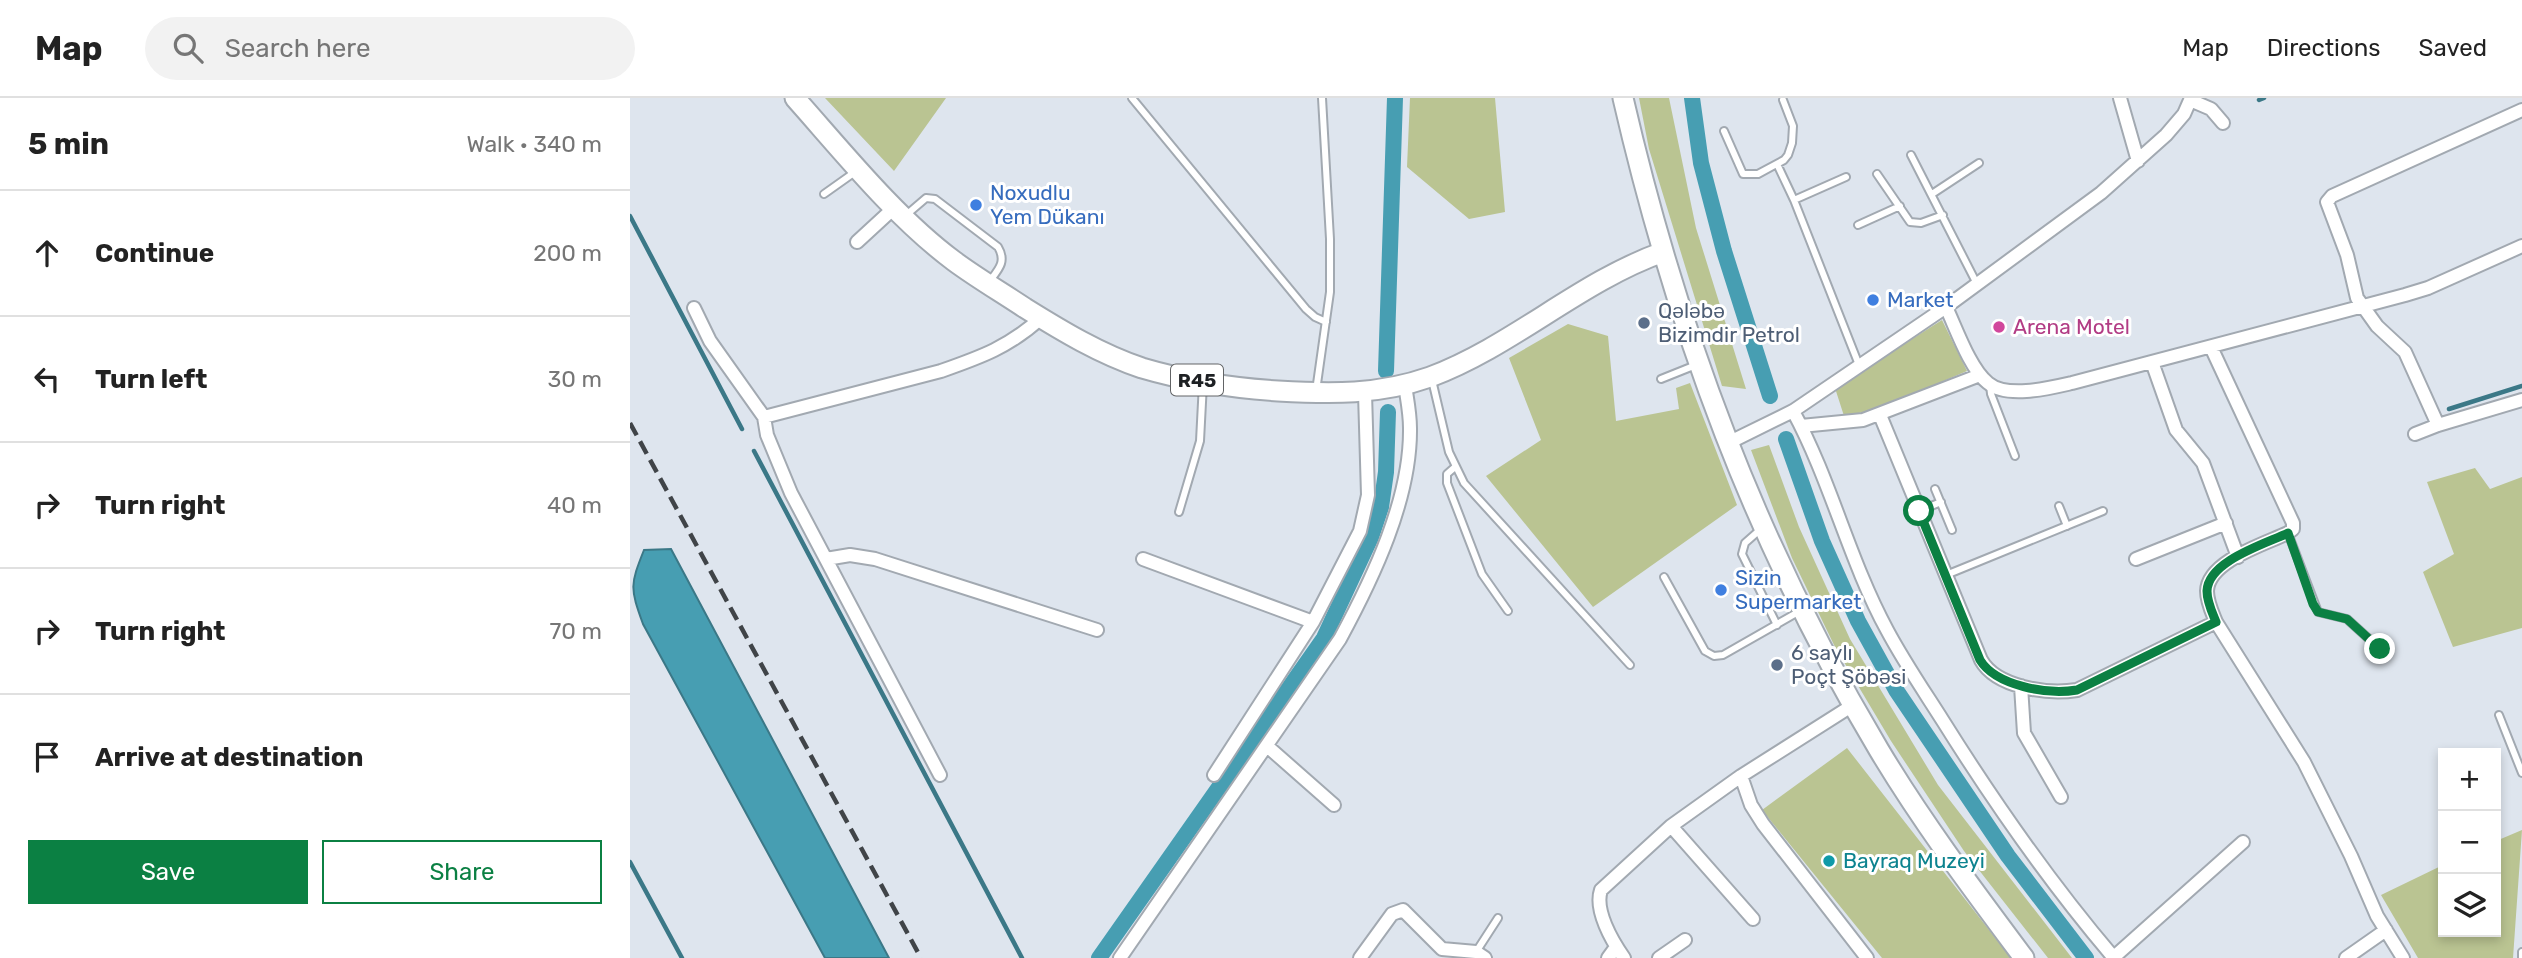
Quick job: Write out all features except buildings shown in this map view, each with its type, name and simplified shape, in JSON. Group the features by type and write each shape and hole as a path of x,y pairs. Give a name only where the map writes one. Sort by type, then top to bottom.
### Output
{"main road":[{"name":"R45","path":"795,98 900,212 954,261 987,284 1076,339 1122,360 1176,377 1203,382 1262,390 1316,393 1365,393 1405,385 1431,376 1488,348 1622,268 1662,252"},
{"path":"1623,98 1662,252 1698,364 1763,526 1802,610 1853,705 1913,802 2024,958"}],"street":[{"path":"2120,98 2138,161"},
{"path":"1728,443 1793,411 1946,307 2101,193 2138,161 2184,114 2190,99 2211,109 2222,123"},
{"path":"2438,425 2404,352 2362,308 2357,298 2344,246 2327,202 2332,196 2522,110"},
{"path":"856,242 900,212"},
{"path":"1946,307 1980,375 1990,385 2030,391 2073,383 2362,308 2428,288 2522,246"},
{"path":"694,308 710,341 764,417 767,435 791,493 940,775"},
{"path":"764,417 967,362 1018,338 1041,318"},
{"path":"2211,347 2291,515 2293,529 2225,563 2216,571 2209,582 2207,592 2216,622 2304,762 2351,856 2376,916 2403,958"},
{"path":"2152,362 2176,429 2203,463 2238,557"},
{"path":"1801,426 1845,423 1880,415 1980,375"},
{"path":"1121,958 1340,639 1367,589 1383,551 1398,503 1408,453 1410,428 1405,385"},
{"path":"1214,775 1313,622 1360,531 1368,486 1365,393"},
{"path":"2415,435 2438,425 2522,400"},
{"path":"1793,411 1887,631 1987,790 2054,884 2114,958 2243,842"},
{"path":"1880,415 1986,669 1997,678 2021,686 2066,692 2077,690 2216,622"},
{"path":"2136,559 2225,523"},
{"path":"826,559 850,555 875,559 1097,630"},
{"path":"1143,559 1313,622"},
{"path":"2021,686 2024,733 2061,797"},
{"path":"1625,958 1616,947 1600,906 1601,890 1671,826 1741,776 1853,705"},
{"path":"1267,746 1334,805"},
{"path":"1741,776 1751,805 1763,824 1867,958"},
{"path":"1671,826 1753,919"},
{"path":"1360,958 1392,914 1403,910 1442,949 1480,955"},
{"path":"2346,958 2386,930"},
{"path":"1659,958 1685,940"},
{"path":"1608,958 1616,947"}],"lane":[{"path":"1132,98 1306,309 1326,322"},
{"path":"1316,393 1330,292 1330,239 1322,98"},
{"path":"1724,131 1743,174 1758,174 1784,160 1792,143 1793,126 1783,100"},
{"path":"1911,155 1977,284"},
{"path":"1932,194 1979,163"},
{"path":"1777,164 1794,200 1859,366"},
{"path":"824,194 859,169"},
{"path":"1877,174 1910,222 1915,224 1943,215"},
{"path":"1794,200 1846,177"},
{"path":"900,212 926,198 935,198 998,247 1003,255 1003,263 987,284"},
{"path":"1858,225 1900,206"},
{"path":"1661,379 1698,364"},
{"path":"1431,376 1455,467 1464,482 1630,665"},
{"path":"1179,512 1200,441 1203,382"},
{"path":"1990,385 2015,456"},
{"path":"1455,467 1447,474 1447,483 1482,574 1508,611"},
{"path":"1936,489 1952,530"},
{"path":"1919,511 1941,502"},
{"path":"2059,506 2067,526"},
{"path":"1945,575 2103,512"},
{"path":"1763,526 1745,543 1742,554 1777,625"},
{"path":"2288,533 2318,612 2347,619 2380,649"},
{"path":"1664,577 1705,651 1714,656 1723,655 1802,610"},
{"path":"2499,715 2522,773"},
{"path":"1480,955 1498,918"},
{"path":"2522,952 2522,958"}],"green space":[{"path":"825,98 946,98 894,171"},
{"path":"1410,98 1495,98 1505,212 1469,219 1407,167"},
{"path":"1639,98 1669,98 1696,228 1746,389 1722,386 1649,149"},
{"path":"1942,320 1967,371 1878,409 1844,416 1835,388"},
{"path":"1568,324 1608,336 1616,421 1679,409 1676,388 1690,383 1737,505 1593,607 1486,476 1541,440 1509,358"},
{"path":"1769,445 1799,527 1850,639 1938,785 2072,958 2048,958 1964,851 1891,741 1835,647 1792,558 1751,450"},
{"path":"2475,468 2490,489 2522,477 2522,628 2453,647 2423,572 2454,554 2427,482"},
{"path":"1847,748 2011,958 1882,958 1762,810"},
{"path":"2522,830 2513,958 2418,958 2381,895 2438,867 2438,937 2501,937 2501,839"}],"water":[{"path":"671,549 889,958 825,958 643,624 633,587 639,562 644,550"}],"waterway":[{"path":"1386,371 1395,98"},
{"path":"1692,98 1701,163 1724,251 1770,396"},
{"path":"2259,100 2264,98"},
{"path":"630,216 742,429"},
{"path":"2449,409 2522,386"},
{"path":"1099,958 1324,638 1371,537 1381,507 1386,472 1388,412"},
{"path":"1786,439 1822,541 1858,621 1896,690 2008,856 2086,958"},
{"path":"754,451 1022,958"},
{"path":"630,862 682,958"}],"railway":[{"path":"630,423 921,958"}],"place":[{"name":"Noxudlu Yem Dükanı","path":"976,205"},
{"name":"Market","path":"1873,300"},
{"name":"Qələbə Bizimdir Petrol","path":"1644,323"},
{"name":"Arena Motel","path":"1999,327"},
{"name":"Sizin Supermarket","path":"1721,590"},
{"name":"6 saylı Poçt Şöbəsi","path":"1777,665"},
{"name":"Bayraq Muzeyi","path":"1829,861"}],"route":[{"path":"1919,511 1980,660 1997,678 2013,684 2066,692 2077,690 2216,622 2207,592 2209,582 2216,571 2225,563 2288,533 2318,612 2347,619 2380,649"}]}
